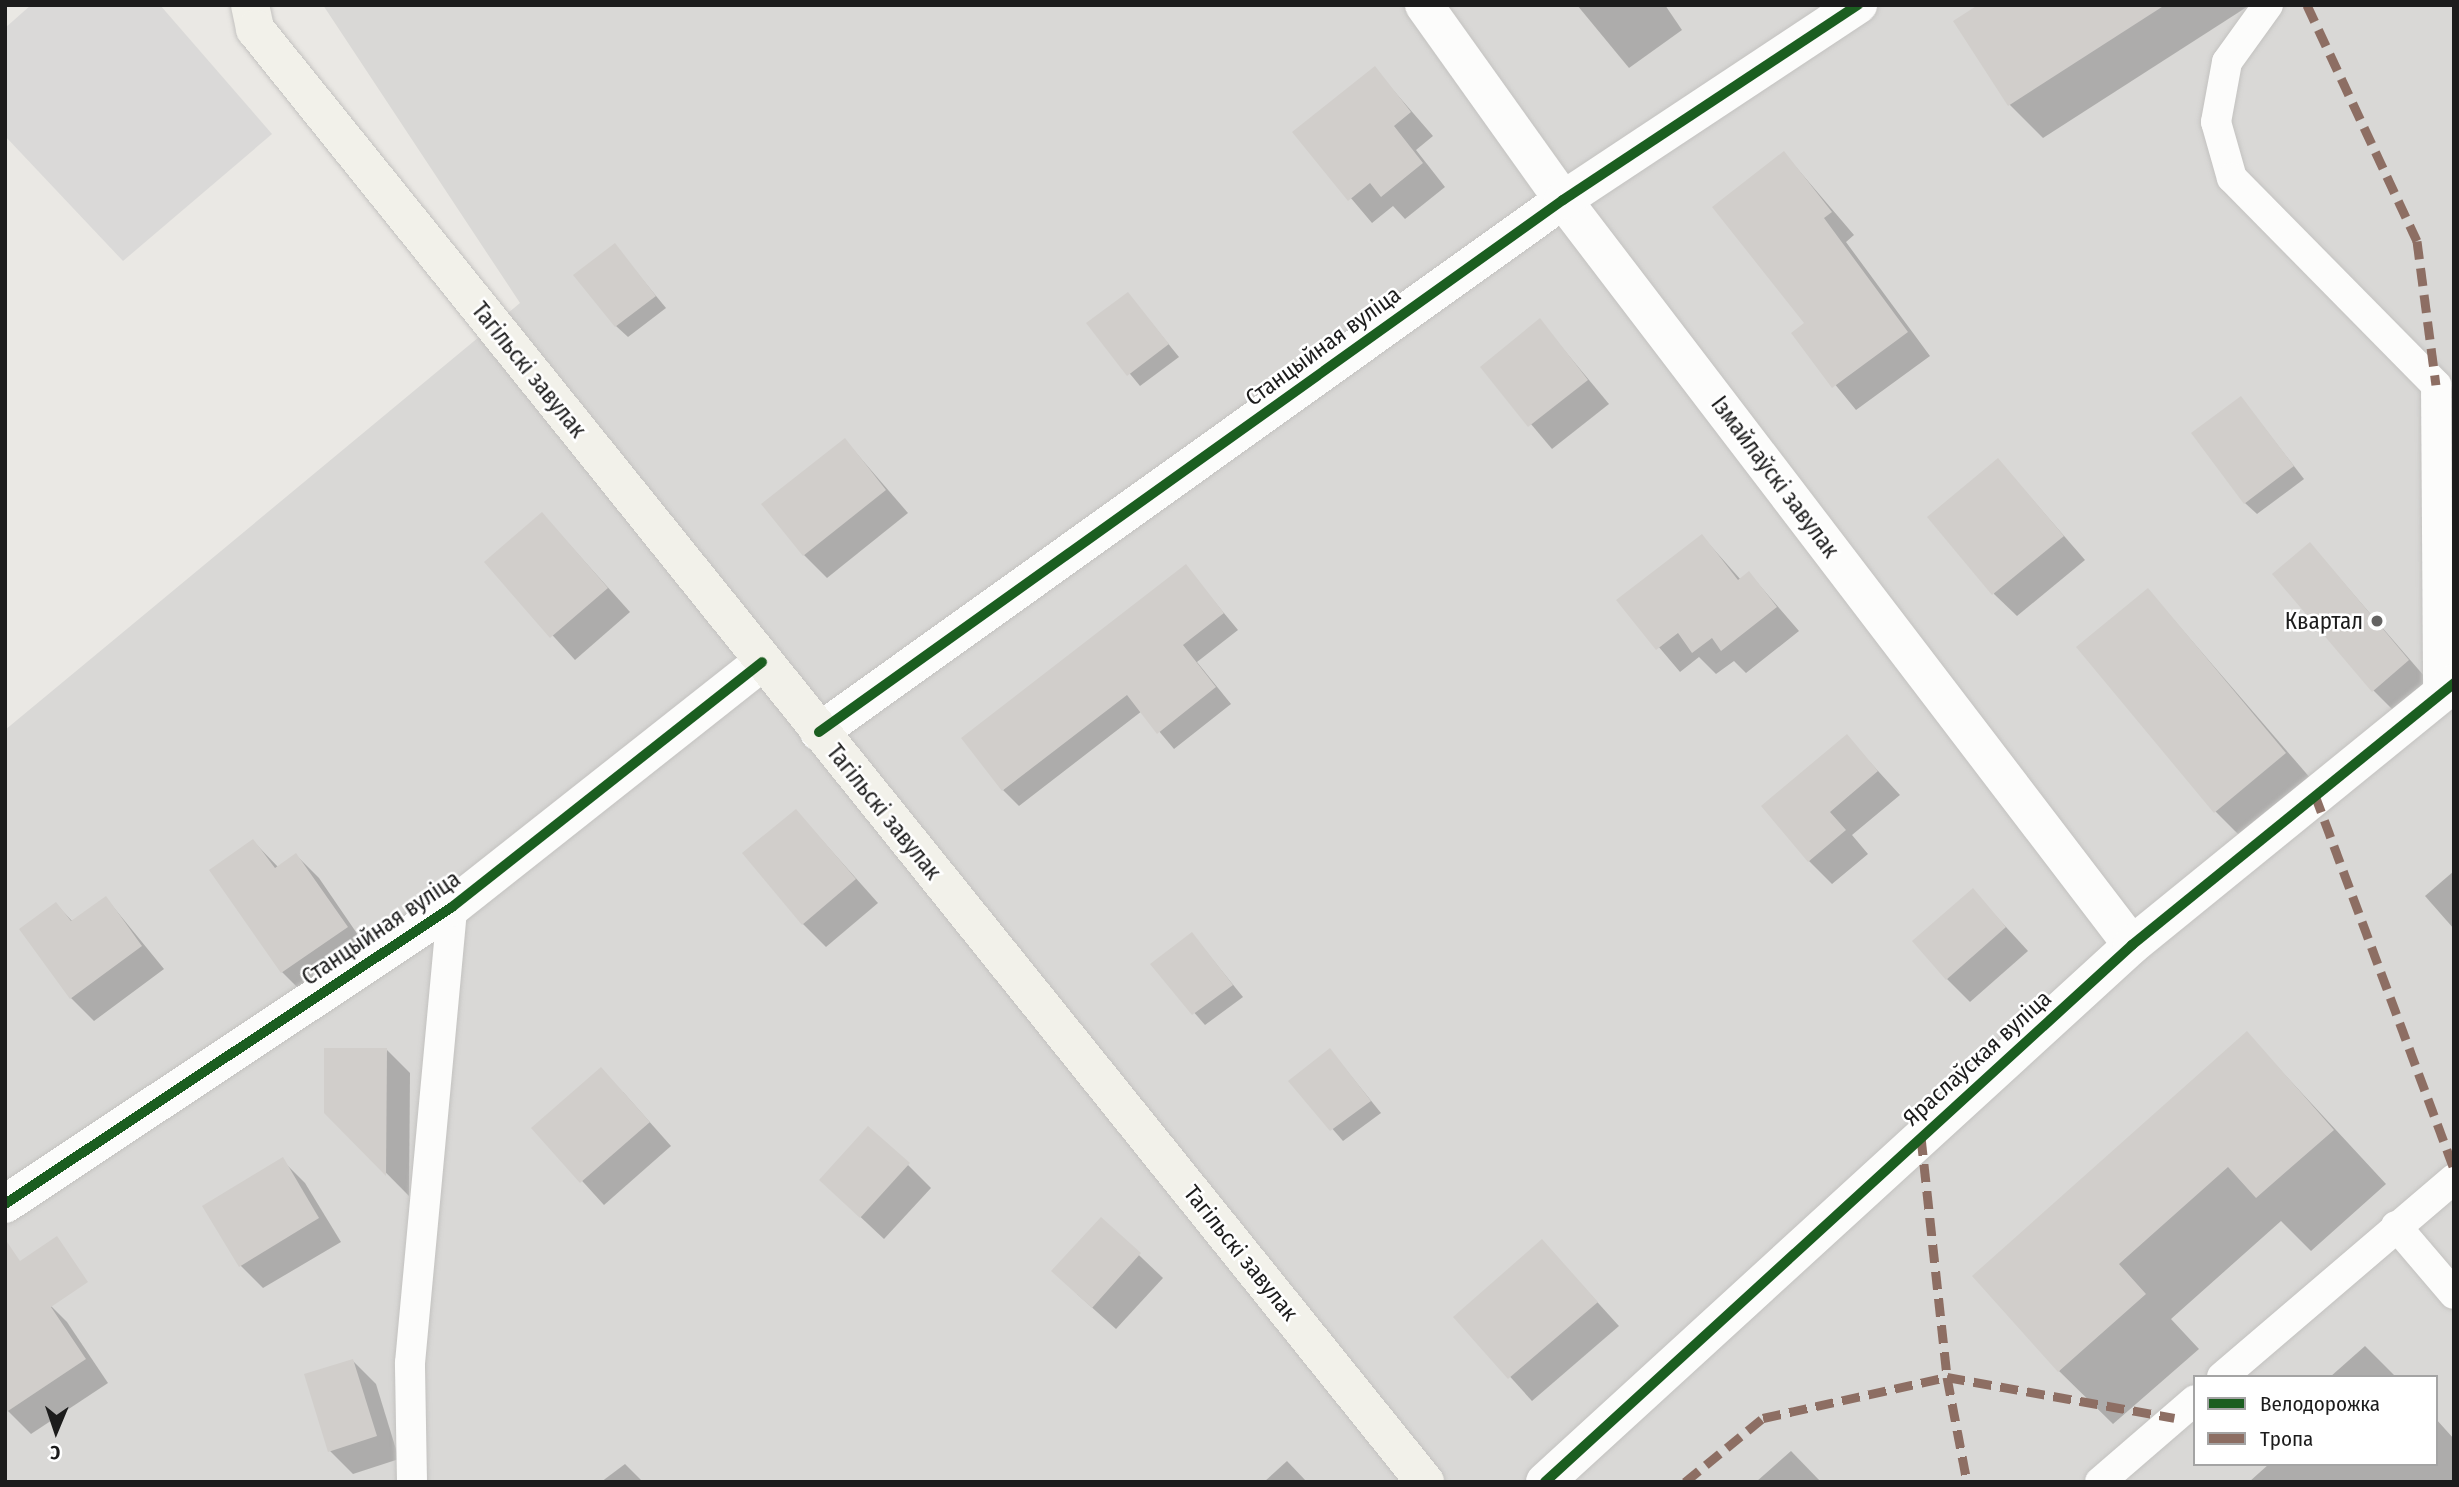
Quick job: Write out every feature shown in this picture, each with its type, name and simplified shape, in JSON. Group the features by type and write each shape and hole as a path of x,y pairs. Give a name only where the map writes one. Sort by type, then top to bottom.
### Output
{"main road":[{"name":"Тагільскі завулак","path":"250,5 255,29 762,662 1425,1482"}],"street":[{"name":"Ізмайлаўскі завулак","path":"1424,5 1563,200 2132,945"},
{"name":"Станцыйная вуліца","path":"819,732 1563,200 1858,5"},
{"name":"Станцыйная вуліца","path":"5,1205 452,907 762,662"},
{"name":"Яраслаўская вуліца","path":"1545,1482 2132,945 2446,689"}],"lane":[{"path":"2268,5 2227,62 2216,122 2232,178 2436,385 2446,689"},
{"path":"412,1482 410,1363 452,907"},
{"path":"2224,1375 2454,1179"},
{"path":"2396,1226 2454,1294"},
{"path":"2100,1482 2193,1402"}],"shaded area":[{"path":"31,5 160,5 272,134 123,261 5,136 5,28"},
{"path":"323,5 2454,5 2454,1482 5,1482 5,730 520,303"}],"building":[{"path":"1978,5 2165,5 2008,106 1953,21"},
{"path":"1375,66 1411,112 1394,126 1423,163 1381,197 1370,183 1348,201 1292,132"},
{"path":"1784,151 1832,212 1824,218 1908,332 1832,388 1791,333 1804,323 1712,207"},
{"path":"615,243 656,296 615,327 573,275"},
{"path":"1128,292 1169,344 1127,376 1086,323"},
{"path":"1540,318 1588,380 1528,427 1480,367"},
{"path":"2241,396 2294,466 2244,504 2191,433"},
{"path":"845,438 886,490 803,556 761,504"},
{"path":"1998,458 2064,536 1992,595 1927,517"},
{"path":"542,512 608,588 550,638 484,562"},
{"path":"1702,534 1738,580 1749,571 1777,607 1721,651 1712,638 1692,653 1678,633 1656,650 1616,600"},
{"path":"2310,542 2409,660 2372,692 2272,574"},
{"path":"1186,564 1224,613 1183,645 1216,687 1157,734 1127,695 1002,791 961,738"},
{"path":"2148,588 2286,753 2214,813 2076,647"},
{"path":"1847,734 1878,771 1830,812 1846,830 1808,862 1761,806"},
{"path":"796,809 856,879 802,925 742,853"},
{"path":"253,839 275,868 296,853 348,927 281,973 209,870"},
{"path":"1973,888 2006,927 1946,980 1912,941"},
{"path":"106,896 142,946 70,999 19,929 56,902 71,921"},
{"path":"1192,932 1233,985 1192,1015 1150,964"},
{"path":"2247,1031 2334,1130 2256,1198 2228,1167 2119,1264 2146,1294 2058,1372 1972,1276"},
{"path":"324,1048 387,1048 386,1176 324,1113"},
{"path":"1330,1048 1371,1101 1330,1131 1288,1081"},
{"path":"601,1067 650,1122 580,1183 531,1128"},
{"path":"868,1126 910,1163 860,1218 819,1180"},
{"path":"283,1157 319,1218 239,1267 202,1206"},
{"path":"1101,1217 1141,1253 1092,1308 1051,1271"},
{"path":"57,1236 88,1282 51,1307 86,1359 5,1413 5,1239 20,1261"},
{"path":"1542,1239 1598,1302 1508,1379 1453,1317"},
{"path":"353,1359 377,1436 328,1452 304,1374"}],"marked path":[{"path":"2307,5 2417,241 2436,385"},
{"path":"2315,795 2454,1169"},
{"path":"1921,1137 1947,1377 1967,1482"},
{"path":"1685,1482 1763,1418 1947,1377 2174,1418"}],"cycle path":[{"path":"819,732 1563,200 1858,5"},
{"path":"5,1204 452,907 762,662"},
{"path":"1545,1482 2132,945 2454,683"}],"place":[{"name":"Квартал","path":"2377,621"}]}
